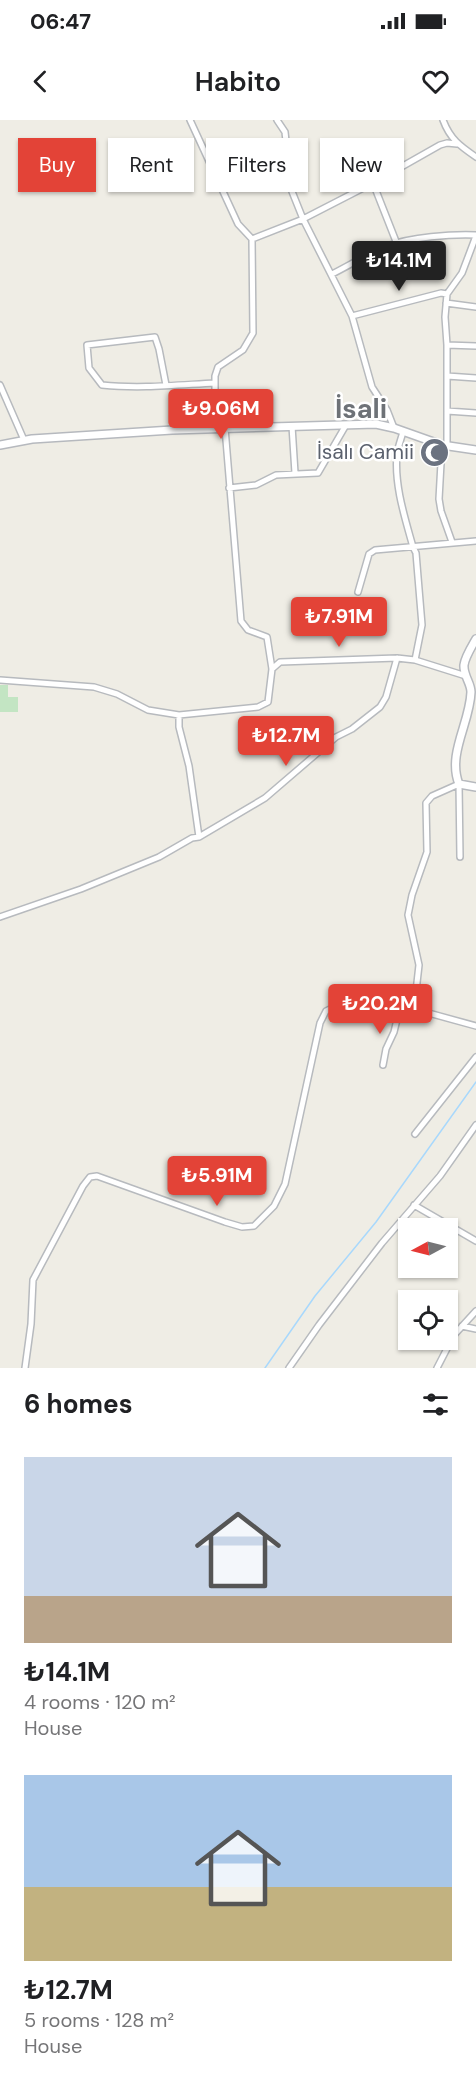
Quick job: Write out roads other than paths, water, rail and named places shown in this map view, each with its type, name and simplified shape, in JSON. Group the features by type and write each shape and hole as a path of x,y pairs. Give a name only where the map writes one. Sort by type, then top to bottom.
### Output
{"main road":[{"path":"0,444 24,440 215,428 376,424 444,446 476,450"},
{"path":"476,639 464,664 466,676 474,688 457,754 455,775 459,784 476,787"}],"street":[{"path":"190,120 238,224 252,239 253,333 243,350 218,367 215,383 215,428"},
{"path":"277,120 285,132 283,169 303,219 352,316 372,387 387,410 394,428"},
{"path":"444,120 448,133 457,144 476,157"},
{"path":"404,165 440,144 457,144"},
{"path":"252,239 303,219 356,192"},
{"path":"377,192 397,244"},
{"path":"332,274 397,244 455,234 476,235 462,273 447,294 446,303 447,411 439,499 452,542"},
{"path":"352,316 441,293 447,294"},
{"path":"446,303 476,307"},
{"path":"166,385 155,337 87,345 89,368 102,385 124,388 215,383"},
{"path":"447,345 476,346"},
{"path":"447,376 476,378"},
{"path":"0,385 24,440"},
{"path":"447,411 476,413"},
{"path":"228,488 256,485 276,475 318,473 346,425"},
{"path":"292,426 295,473"},
{"path":"0,680 94,687 117,693 148,710 179,715 265,705 268,702 272,669 267,637 248,630 241,621 228,488 225,428"},
{"path":"403,432 397,455 398,474 401,500 412,547 416,553 422,625 415,660"},
{"path":"358,592 369,554 375,550 476,541"},
{"path":"272,669 280,662 398,658 415,660 466,676"},
{"path":"0,917 39,902 81,890 159,857 181,843 199,837 265,798 336,737 352,729 380,707 386,697 398,658"},
{"path":"179,715 179,727 189,766 199,837"},
{"path":"414,1009 419,965 408,915 412,895 427,852 426,803 432,796 459,784 460,857"},
{"path":"25,1368 31,1324 33,1280 82,1186 90,1177 97,1176 225,1222 242,1227 254,1226 274,1206 285,1184 320,1023 326,1011 330,1009 399,1011 414,1009 476,1026"},
{"path":"383,1065 399,1011"},
{"path":"415,1134 476,1057"},
{"path":"289,1368 319,1325 453,1159 476,1125"},
{"path":"414,1205 476,1241"},
{"path":"437,1368 454,1335 476,1311"},
{"path":"462,1326 476,1329"}],"waterway":[{"path":"265,1368 315,1296 376,1222 476,1082"}],"place":[{"name":"İsalı Camii","path":"435,452"}],"district":[{"name":"İsali","path":"361,408"}]}
